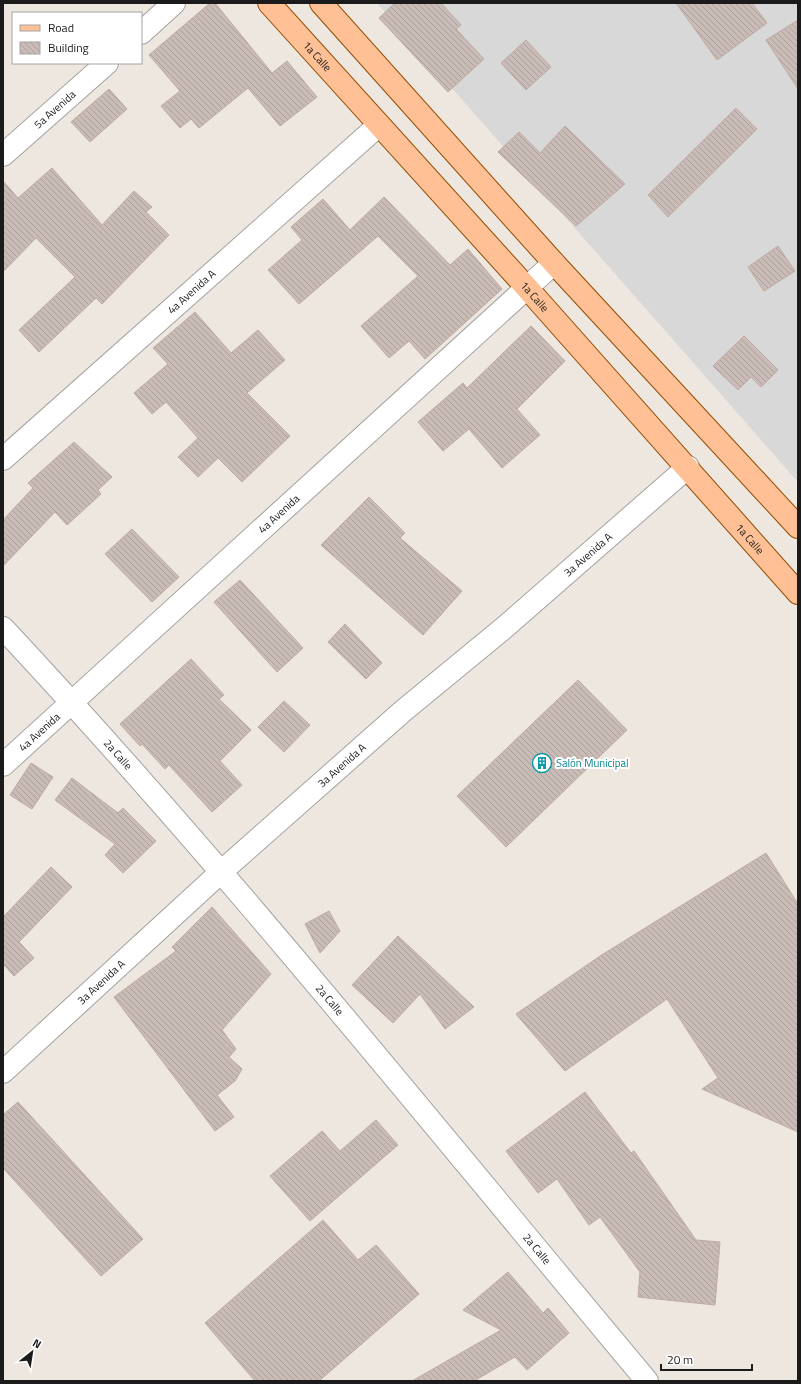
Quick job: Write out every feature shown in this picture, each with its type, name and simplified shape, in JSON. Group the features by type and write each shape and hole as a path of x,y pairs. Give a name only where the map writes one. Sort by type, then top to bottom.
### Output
{"main road":[{"name":"1a Calle","path":"269,3 688,467 798,593"},
{"path":"321,3 554,263 798,527"}],"street":[{"path":"142,31 174,3"},
{"name":"5a Avenida","path":"3,155 106,64"},
{"name":"4a Avenida A","path":"3,458 379,125"},
{"name":"4a Avenida","path":"3,765 528,289 554,263"},
{"name":"3a Avenida A","path":"3,1072 221,872 403,711 505,627 688,467"},
{"name":"2a Calle","path":"3,628 72,702 221,872 647,1381"}],"shaded area":[{"path":"377,3 798,3 798,482"}],"building":[{"path":"210,3 215,3 272,73 287,61 317,97 280,126 248,88 199,128 191,119 180,128 161,106 180,91 149,55"},
{"path":"395,3 441,3 461,25 456,29 484,59 448,92 379,18"},
{"path":"676,3 752,3 767,23 717,60"},
{"path":"798,20 798,89 766,40"},
{"path":"526,40 551,67 526,90 501,63"},
{"path":"109,89 127,109 90,142 71,122"},
{"path":"736,108 757,129 668,217 648,195"},
{"path":"565,126 625,184 576,226 498,152 519,132 540,153"},
{"path":"52,168 102,225 134,191 152,207 146,212 169,235 102,304 96,298 39,352 19,330 75,277 36,238 3,272 3,181 18,198"},
{"path":"384,197 450,265 468,249 502,289 425,359 409,341 389,358 361,326 418,276 378,236 299,304 268,270 302,240 291,227 323,199 350,230"},
{"path":"778,246 795,271 764,291 748,267"},
{"path":"195,312 231,353 258,330 285,360 247,393 290,436 242,482 218,458 198,477 178,457 198,438 166,402 152,414 134,393 168,364 153,348"},
{"path":"531,326 565,361 517,409 540,435 502,468 469,429 443,451 418,422 463,383 467,388"},
{"path":"744,336 778,370 761,387 751,377 738,390 713,366"},
{"path":"74,442 112,477 98,490 101,494 67,525 55,512 3,566 3,520 33,488 28,483"},
{"path":"369,497 405,533 400,538 462,591 423,635 321,545"},
{"path":"132,529 179,577 152,602 105,554"},
{"path":"240,580 303,648 277,672 214,602"},
{"path":"345,624 382,663 366,679 328,642"},
{"path":"191,659 224,695 219,699 251,730 220,761 242,785 212,812 169,765 165,769 142,744 140,746 120,724"},
{"name":"Salón Municipal","path":"578,680 627,730 506,847 457,796"},
{"path":"284,701 310,725 284,752 258,727"},
{"path":"31,763 53,777 32,809 10,795"},
{"path":"72,778 118,813 123,808 156,841 123,873 105,855 115,844 55,800"},
{"path":"766,853 798,904 798,1132 702,1089 718,1078 667,999 565,1071 516,1014 600,956"},
{"path":"51,867 72,887 19,942 34,958 14,976 3,964 3,917"},
{"path":"212,907 271,974 222,1030 236,1049 229,1057 242,1069 235,1081 217,1095 234,1117 215,1131 114,997 176,951 172,947"},
{"path":"329,911 340,931 320,953 305,924"},
{"path":"398,936 474,1007 445,1029 420,994 393,1023 352,985"},
{"path":"585,1092 631,1153 634,1151 696,1240 720,1242 715,1305 638,1297 640,1272 600,1217 589,1225 557,1179 538,1193 506,1151"},
{"path":"18,1102 143,1239 101,1276 3,1168 3,1115"},
{"path":"376,1120 398,1145 310,1221 270,1176 322,1131 340,1151"},
{"path":"323,1220 358,1260 376,1245 419,1294 319,1381 255,1381 205,1323"},
{"path":"508,1272 543,1313 548,1308 569,1333 527,1370 515,1357 474,1381 412,1381 501,1330 463,1310"}],"place":[{"name":"Salón Municipal","path":"542,763"}]}
